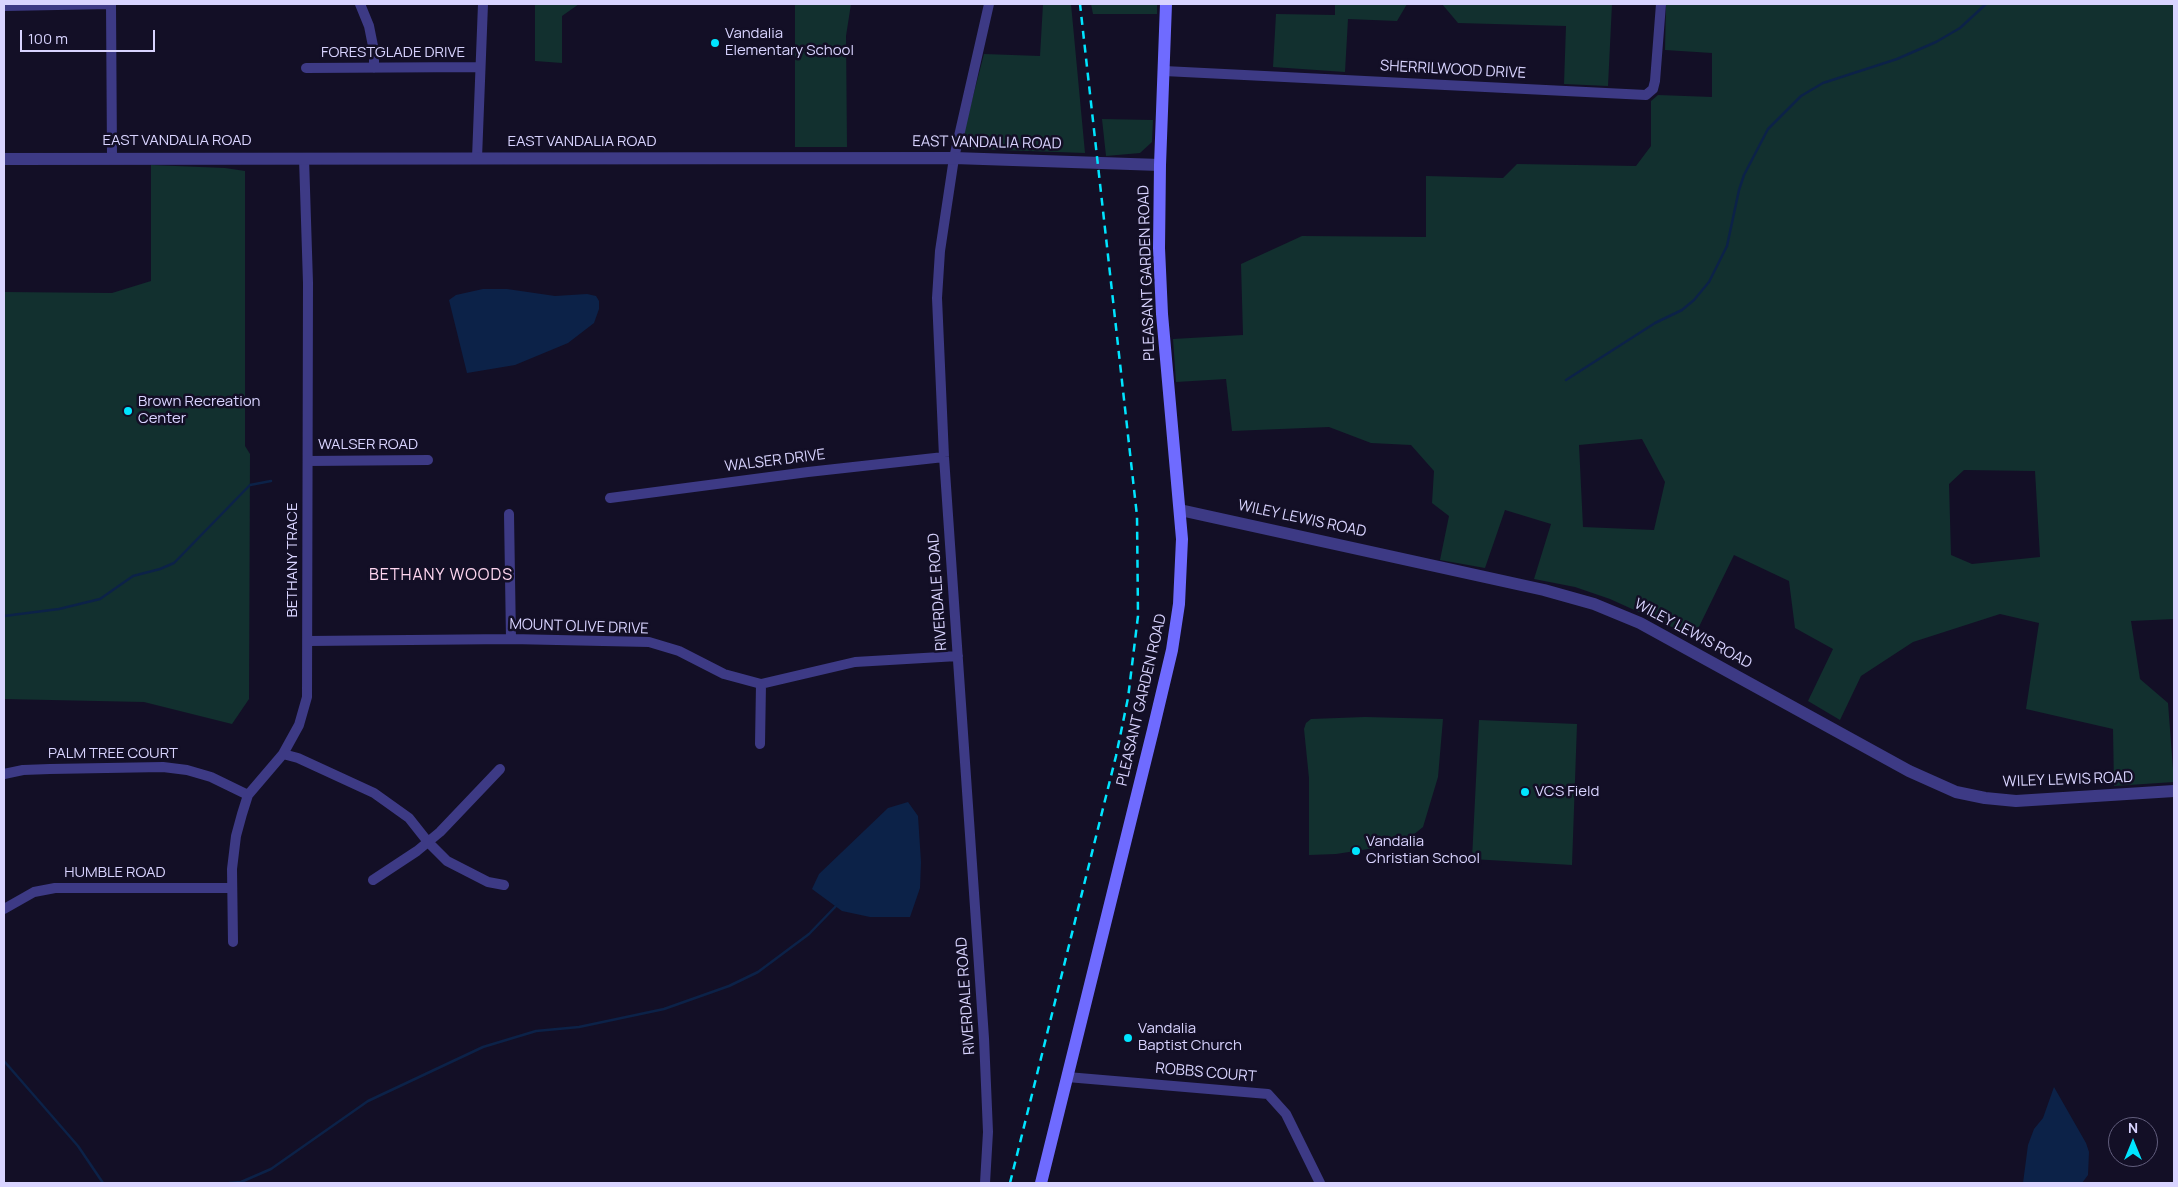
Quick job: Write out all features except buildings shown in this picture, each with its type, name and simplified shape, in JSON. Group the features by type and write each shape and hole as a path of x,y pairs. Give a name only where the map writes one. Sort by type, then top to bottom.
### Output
{"main road":[{"name":"PLEASANT GARDEN ROAD","path":"1041,1183 1172,650 1181,586 1180,510 1162,314 1160,165 1166,4"}],"street":[{"path":"4,6 111,4 112,157"},
{"path":"360,4 369,26 374,51 374,68"},
{"path":"477,158 483,4"},
{"name":"RIVERDALE ROAD","path":"985,1183 988,1132 984,1038 944,458 937,298 940,251 954,158 989,4"},
{"name":"SHERRILWOOD DRIVE","path":"1164,71 1646,95 1652,89 1655,81 1661,4"},
{"name":"FORESTGLADE DRIVE","path":"306,68 480,67"},
{"name":"EAST VANDALIA ROAD","path":"4,159 112,157 954,158 1160,165"},
{"name":"BETHANY TRACE","path":"233,942 231,888 236,836 248,795 283,754 299,725 307,698 309,641 307,274 304,158"},
{"name":"WALSER DRIVE","path":"610,498 799,473 944,458"},
{"name":"WALSER ROAD","path":"308,461 428,460"},
{"name":"WILEY LEWIS ROAD","path":"1180,510 1544,590 1594,604 1640,623 1909,771 1956,792 1985,798 2016,801 2174,791"},
{"path":"509,514 510,639"},
{"name":"MOUNT OLIVE DRIVE","path":"309,641 510,639 649,642 679,652 724,674 761,684 855,662 958,656"},
{"path":"760,744 761,684"},
{"path":"283,754 298,758 379,796 409,818 428,842 447,861 488,882 504,885"},
{"name":"PALM TREE COURT","path":"4,774 23,770 50,768 163,767 187,770 211,777 248,795"},
{"path":"372,880 440,832 500,770"},
{"name":"HUMBLE ROAD","path":"4,909 34,892 55,888 231,888"},
{"name":"ROBBS COURT","path":"1067,1077 1268,1094 1286,1114 1320,1183"}],"green space":[{"path":"535,4 579,4 562,16 562,63 535,61"},
{"path":"795,4 851,4 846,36 847,147 795,147"},
{"path":"1043,4 1071,4 1085,153 972,149 964,145 963,135 984,54 1040,56"},
{"path":"1091,4 1157,4 1157,14 1093,14"},
{"path":"1335,4 1407,4 1397,21 1348,19 1345,72 1273,67 1276,14 1335,15"},
{"path":"1442,4 1612,4 1608,86 1564,84 1566,26 1458,23"},
{"path":"1666,4 2174,4 2174,619 2131,621 2140,679 2168,703 2174,782 2114,786 2113,729 2026,709 2039,623 2000,614 1913,642 1861,676 1840,720 1808,701 1833,649 1795,628 1789,581 1734,555 1694,637 1610,599 1575,587 1534,579 1551,524 1505,510 1485,568 1440,560 1449,516 1432,503 1434,471 1411,445 1371,443 1329,427 1232,431 1226,379 1176,382 1173,339 1243,335 1241,264 1302,236 1426,237 1426,176 1503,178 1517,164 1636,166 1651,146 1651,101 1658,95 1712,97 1712,53 1665,50","holes":["1642,439 1665,482 1654,530 1583,527 1579,445","1964,470 2035,471 2040,557 1972,564 1951,555 1949,484"]},
{"path":"1102,119 1153,120 1152,142 1140,153 1106,156"},
{"path":"151,165 225,168 245,171 245,446 250,454 249,699 232,724 144,702 4,699 4,292 112,293 151,281"},
{"path":"1365,717 1443,719 1438,777 1423,827 1408,839 1375,848 1336,854 1309,855 1309,778 1304,729 1306,723 1311,719"},
{"name":"VCS Field","path":"1479,720 1577,724 1572,865 1472,859"}],"water":[{"path":"483,289 507,289 555,296 587,294 596,296 599,301 599,309 594,323 568,343 515,365 467,373 449,300 456,295"},
{"path":"908,802 918,816 921,862 920,888 910,917 870,917 842,911 812,889 819,874 888,808"},
{"path":"2054,1087 2086,1143 2089,1152 2088,1175 2082,1183 2023,1183 2028,1145 2034,1129 2043,1118"}],"waterway":[{"path":"1566,380 1655,323 1682,310 1694,300 1709,282 1727,246 1744,175 1768,129 1801,96 1823,83 1897,59 1936,42 1960,28 1986,4"},
{"path":"4,616 59,609 100,599 133,576 174,563 250,485 271,481"},
{"path":"229,1183 241,1182 271,1169 368,1101 483,1047 536,1031 579,1027 664,1009 729,986 758,972 809,934 837,905"},
{"path":"4,1061 78,1146 103,1183"}],"railway":[{"path":"1010,1183 1116,756 1128,698 1138,616 1137,516 1080,4"}],"place":[{"name":"Vandalia Elementary School","path":"715,43"},
{"name":"Brown Recreation Center","path":"128,411"},
{"name":"VCS Field","path":"1525,792"},
{"name":"Vandalia Christian School","path":"1356,851"},
{"name":"Vandalia Baptist Church","path":"1128,1038"}],"district":[{"name":"BETHANY WOODS","path":"441,576"}]}
